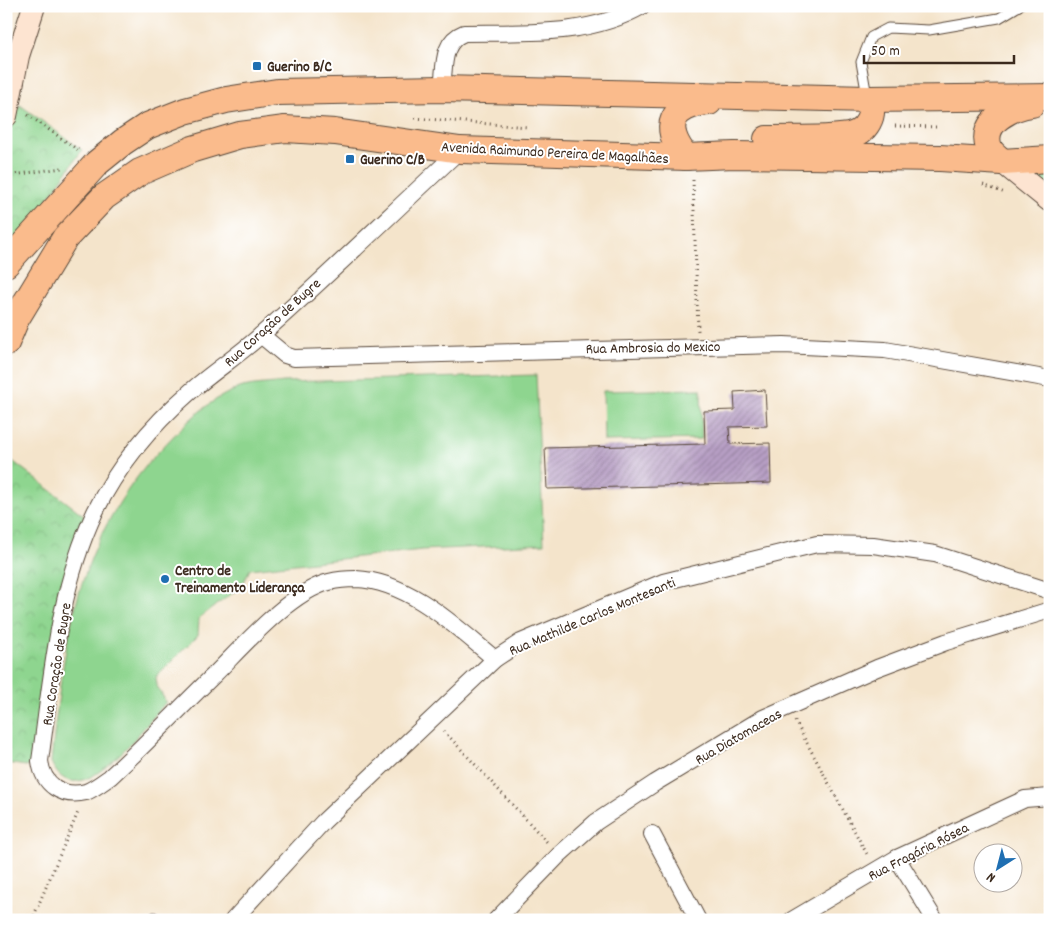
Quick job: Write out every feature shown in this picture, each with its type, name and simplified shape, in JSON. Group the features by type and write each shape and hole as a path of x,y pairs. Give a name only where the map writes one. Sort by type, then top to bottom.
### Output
{"main road":[{"path":"8,109 18,56 34,6"},
{"path":"6,264 97,163 122,142 147,126 184,111 226,100 277,92 442,89 868,99 1050,97"},
{"path":"689,157 675,142 672,134 673,120 678,112 698,103 760,96"},
{"path":"734,155 747,143 759,140 850,136 864,127 872,117 872,107 868,99"},
{"path":"1050,101 1015,107 998,116 988,132 990,148 1002,162 1050,201"},
{"name":"Avenida Raimundo Pereira de Magalhães","path":"6,343 16,319 65,238 104,197 140,172 193,149 240,135 285,129 335,132 460,150 689,157 734,155 940,158 1002,162 1050,159"},
{"path":"6,299 18,296 40,278"}],"street":[{"path":"442,89 447,49 456,36 464,33 530,32 588,27 642,6"},
{"name":"Rua Coração de Bugre","path":"87,792 71,794 56,789 44,777 40,761 59,626 74,567 96,512 122,465 144,438 192,391 261,335 460,150"},
{"name":"Rua Ambrosia do Mexico","path":"261,335 285,355 294,358 784,344 886,350 1050,379"},
{"name":"Rua Mathilde Carlos Montesanti","path":"232,920 323,822 494,659 521,642 663,582 817,544 873,545 935,554 1050,591"},
{"path":"87,792 110,777 136,753 270,619 306,594 329,582 356,579 385,585 411,596 458,629 494,659"},
{"name":"Rua Diatomaceas","path":"496,920 559,855 596,822 655,783 763,718 877,668 946,642 1050,610"},
{"name":"Rua Fragária Rósea","path":"792,920 898,858 1025,799 1050,797"},
{"path":"652,834 698,920"},
{"path":"898,858 935,920"}],"lane":[{"path":"868,99 861,62 871,36 888,28 929,30 999,18 1019,6"}],"path":[{"path":"8,109 97,163"},
{"path":"895,126 937,127"},
{"path":"689,157 699,346"},
{"path":"6,176 97,163"},
{"path":"977,183 1005,194"},
{"path":"432,718 543,838"},
{"path":"805,741 857,835"},
{"path":"32,920 87,792"}],"green space":[{"path":"20,105 82,150 14,247 6,250 6,134"},
{"path":"1050,166 1050,191 1020,168"},
{"name":"Centro de Treinamento Liderança","path":"536,375 544,544 422,550 250,569 242,586 199,618 198,635 156,677 157,686 166,702 143,730 110,763 93,775 77,781 63,778 51,762 56,717 69,634 79,594 92,556 110,520 133,483 162,448 199,412 220,397 243,387 284,382"},
{"path":"701,389 702,439 604,441 603,391"},
{"path":"6,456 86,517 33,767 6,763"}],"building":[{"path":"765,390 767,426 729,427 730,444 770,443 771,483 547,489 545,448 705,444 704,411 735,410 734,392"}],"place":[{"name":"Guerino B/C","path":"257,66"},
{"name":"Guerino C/B","path":"350,159"},
{"name":"Centro de Treinamento Liderança","path":"165,579"}]}
